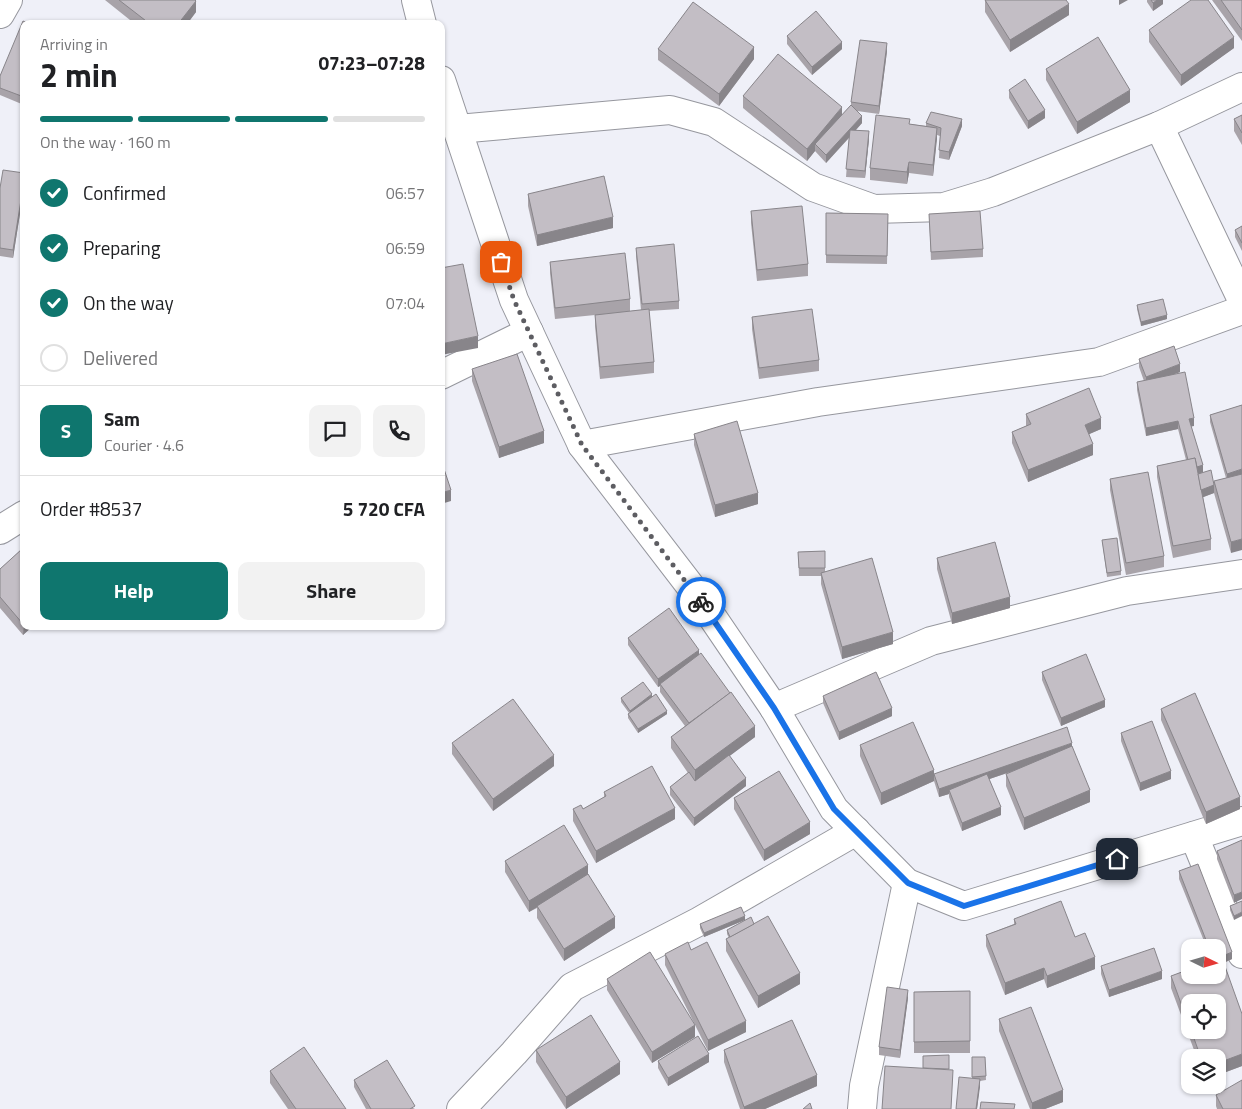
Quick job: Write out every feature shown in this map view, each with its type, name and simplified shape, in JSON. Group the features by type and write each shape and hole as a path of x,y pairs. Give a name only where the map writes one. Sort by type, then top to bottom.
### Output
{"street":[{"path":"0,14 8,0"},
{"path":"416,0 421,20"},
{"path":"458,129 670,110 714,122 813,187 874,209 944,207 993,192 1160,126 1242,87"},
{"path":"445,92 514,300 582,445 698,596 774,708 834,809 908,883 964,906 1242,821"},
{"path":"1160,126 1242,300"},
{"path":"582,445 818,402 1099,362 1242,310"},
{"path":"445,373 529,332"},
{"path":"0,530 20,518"},
{"path":"774,708 931,641 1127,591 1242,574"},
{"path":"461,1109 514,1053 572,987 700,921 856,831"},
{"path":"1194,836 1242,954"},
{"path":"862,1109 864,1086 908,883"}],"building":[{"path":"119,0 196,1 181,20 145,20"},
{"path":"985,0 1066,0 1069,4 1010,40"},
{"path":"1191,0 1208,0 1234,37 1181,75 1149,30"},
{"path":"1221,0 1242,0 1242,30"},
{"path":"693,2 754,47 719,94 658,49"},
{"path":"816,11 842,42 812,67 787,36"},
{"path":"20,28 20,96 0,88 0,76"},
{"path":"1098,37 1130,90 1077,122 1046,69"},
{"path":"860,40 887,43 879,106 851,102"},
{"path":"778,54 842,107 807,149 743,96"},
{"path":"1025,79 1045,110 1028,121 1009,90"},
{"path":"851,105 862,116 826,155 815,144"},
{"path":"931,112 962,119 949,152 939,150 941,128 926,123"},
{"path":"876,115 910,119 909,124 937,128 933,165 909,162 907,172 870,168"},
{"path":"1242,115 1242,133 1234,119"},
{"path":"850,130 869,131 865,171 846,169"},
{"path":"3,170 20,172 20,206 13,250 0,248 0,188"},
{"path":"604,176 613,217 537,235 528,194"},
{"path":"802,206 808,264 757,270 751,211"},
{"path":"980,211 983,249 931,252 929,214"},
{"path":"826,213 888,214 887,256 826,255"},
{"path":"1242,226 1242,243 1235,230"},
{"path":"674,244 679,301 642,304 636,248"},
{"path":"625,253 630,299 555,308 550,262"},
{"path":"463,264 478,336 445,343 445,267"},
{"path":"1163,299 1167,315 1141,322 1137,305"},
{"path":"649,309 654,362 600,367 595,315"},
{"path":"812,309 819,360 759,368 752,317"},
{"path":"1174,346 1180,364 1146,377 1139,359"},
{"path":"517,354 544,431 499,447 472,369"},
{"path":"1185,372 1194,418 1189,419 1203,465 1197,467 1195,458 1188,460 1178,421 1146,428 1137,382"},
{"path":"1089,388 1101,418 1085,425 1093,444 1028,470 1012,432 1031,424 1026,414"},
{"path":"1242,405 1242,469 1227,474 1210,415"},
{"path":"737,421 758,493 715,505 694,434"},
{"path":"1195,458 1211,539 1173,546 1157,466"},
{"path":"1211,470 1214,485 1201,490 1198,474"},
{"path":"445,472 451,490 445,492"},
{"path":"1148,472 1164,556 1126,563 1110,479"},
{"path":"1242,474 1242,539 1231,542 1214,481"},
{"path":"1117,538 1121,571 1107,573 1102,540"},
{"path":"995,542 1010,597 952,613 937,558"},
{"path":"20,551 20,620 0,597 0,569"},
{"path":"825,551 825,568 799,568 798,552"},
{"path":"872,558 893,632 842,647 821,573"},
{"path":"669,608 699,650 658,679 628,638"},
{"path":"701,653 730,693 689,723 660,684"},
{"path":"1086,654 1105,700 1061,718 1042,672"},
{"path":"876,672 892,708 839,732 823,696"},
{"path":"643,682 652,694 630,711 621,698"},
{"path":"731,692 755,726 695,770 671,737"},
{"path":"1195,693 1240,797 1206,812 1161,709"},
{"path":"656,694 667,711 638,729 628,714"},
{"path":"513,699 554,755 493,799 452,743"},
{"path":"1152,721 1171,771 1140,783 1121,733"},
{"path":"913,722 934,770 881,793 860,745"},
{"path":"1067,727 1072,743 939,789 934,774"},
{"path":"1072,746 1090,790 1024,818 1006,774"},
{"path":"729,755 746,778 694,818 670,787 689,772 695,781"},
{"path":"652,766 675,808 596,851 573,809 581,805 583,809 606,796 604,792"},
{"path":"779,771 810,822 764,850 734,798"},
{"path":"987,774 1001,807 962,823 949,790"},
{"path":"564,825 588,865 529,901 505,861"},
{"path":"1242,840 1242,892 1234,895 1217,851"},
{"path":"1198,864 1232,952 1226,955 1226,939 1206,939 1179,871"},
{"path":"588,874 615,917 564,949 537,906"},
{"path":"1061,901 1075,937 1085,933 1095,957 1047,976 1044,968 1005,983 986,935 1016,924 1014,919"},
{"path":"1242,901 1242,912 1234,916 1230,906"},
{"path":"741,907 745,916 704,933 700,924"},
{"path":"768,916 800,973 758,996 726,939"},
{"path":"751,917 754,924 730,937 727,930"},
{"path":"688,942 691,950 707,942 746,1021 708,1040 665,954"},
{"path":"1154,948 1162,971 1109,990 1101,966"},
{"path":"650,952 695,1025 652,1052 607,979"},
{"path":"1226,969 1242,1014 1242,1054 1226,1060 1226,1049 1198,1049 1194,1039 1226,1039 1226,994 1181,994 1181,1003 1171,976 1181,972 1181,984 1226,984"},
{"path":"887,987 908,990 900,1050 879,1047"},
{"path":"970,991 970,1041 914,1042 914,992"},
{"path":"1031,1007 1063,1090 1032,1103 999,1019"},
{"path":"591,1015 620,1062 566,1097 536,1050"},
{"path":"792,1020 817,1075 744,1107 724,1050"},
{"path":"698,1036 709,1054 668,1078 658,1061"},
{"path":"304,1047 346,1109 296,1109 270,1071"},
{"path":"949,1055 949,1069 923,1068 923,1056"},
{"path":"972,1057 985,1057 986,1076 972,1077"},
{"path":"387,1060 415,1106 410,1109 371,1109 354,1080"},
{"path":"885,1066 953,1070 951,1109 882,1109"},
{"path":"959,1077 980,1079 976,1109 956,1109"},
{"path":"1242,1080 1242,1109 1223,1109 1216,1095 1226,1094 1226,1089"},
{"path":"981,1102 1015,1104 1014,1109 980,1109"},
{"path":"810,1103 812,1109 803,1109"}],"way so far":[{"path":"501,262 514,300 582,445 701,602"}],"route":[{"path":"701,602 774,708 834,809 908,883 964,906 1117,859"}]}
